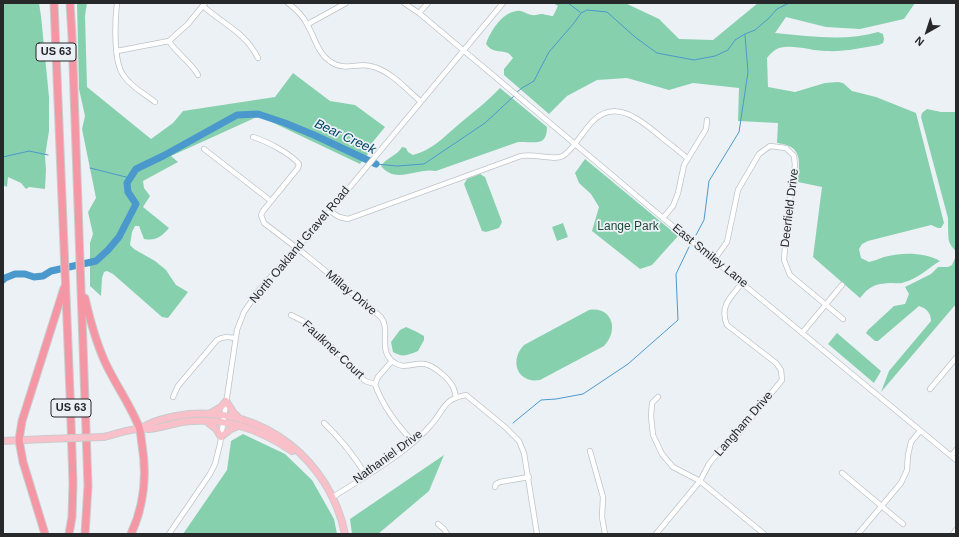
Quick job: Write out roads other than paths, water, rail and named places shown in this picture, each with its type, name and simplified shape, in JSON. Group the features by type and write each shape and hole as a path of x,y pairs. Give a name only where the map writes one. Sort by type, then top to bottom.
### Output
{"highway":[{"name":"US 63","path":"54,3 65,254 72,483 72,517 69,534"},
{"name":"US 63","path":"70,3 88,486 84,534"},
{"path":"45,534 23,462 19,440 22,422 66,282"},
{"path":"81,283 92,326 105,361 140,428 145,458 144,483 142,501 131,534"}],"main road":[{"path":"211,413 221,407 226,401 240,422"},
{"path":"3,440 104,437 175,417 211,413 224,414 271,438 304,458 315,470 333,497 345,534"},
{"path":"206,421 215,428 221,437 240,422"},
{"path":"140,428 148,429 181,422 240,422"}],"street":[{"path":"117,3 115,34 122,75 127,81 155,102"},
{"path":"288,3 308,24 318,48 324,57 331,63 346,67 368,65 377,68 385,72 420,101"},
{"path":"308,24 346,3"},
{"name":"East Smiley Lane","path":"404,3 419,13 663,218 956,460"},
{"path":"419,13 428,3"},
{"name":"North Oakland Gravel Road","path":"169,534 210,474 217,456 236,338 240,320 251,301 330,211 365,167 503,3"},
{"path":"117,51 169,41 188,24 204,5 214,16 244,37 253,48 258,58"},
{"path":"169,41 174,50 195,69 198,75"},
{"path":"330,211 338,217 348,219 521,156 533,155 558,158 563,156 569,150 593,121 601,115 611,112 621,112 633,116 643,122 687,158"},
{"path":"663,218 673,206 678,193 684,165 706,129 707,120"},
{"path":"204,149 271,201 298,168 299,164 295,159 261,139 253,136"},
{"name":"Deerfield Drive","path":"714,260 727,242 738,190 759,154 770,146 786,148 794,156 795,165 787,222 784,260 790,274 843,319"},
{"name":"Millay Drive","path":"271,201 261,215 264,223 381,317 386,327 384,344 385,350 392,361"},
{"name":"Langham Drive","path":"656,534 700,481 709,464 725,444 739,433 782,380 781,370 776,363 727,325 723,317 723,310 728,300 742,283"},
{"path":"802,333 842,285"},
{"name":"Faulkner Court","path":"291,315 303,322 331,346 365,381 375,384"},
{"path":"172,397 178,386 217,340 228,336 236,338"},
{"path":"930,389 956,358"},
{"path":"414,442 402,430 378,394 375,384 378,377 392,361 406,366 421,364 429,365 449,381 454,388 456,397 466,394 519,441 524,452 529,477 537,534"},
{"name":"Nathaniel Drive","path":"333,497 414,442 448,402 456,397"},
{"path":"658,397 652,403 652,435 662,454 673,467 700,481 764,534"},
{"path":"324,423 341,440 366,475"},
{"path":"858,534 902,483 907,470 911,442 920,430"},
{"path":"590,450 603,497 602,517 605,534"},
{"path":"951,456 956,450"},
{"path":"842,473 903,524"},
{"path":"495,487 496,484 500,482 529,477"},
{"path":"438,524 447,534"},
{"path":"953,534 956,530"}],"waterway":[{"path":"568,3 580,12"},
{"name":"Bear Creek","path":"517,92 534,81 549,52 581,13 587,10 607,12 635,37 657,53 694,60 715,56 728,50 735,40 755,30 777,9 789,3"},
{"path":"696,235 704,220 709,181 739,132 748,72 745,35"},
{"name":"Bear Creek","path":"376,164 397,166 424,164 485,123 514,96"},
{"name":"Bear Creek","path":"3,280 15,274 25,274 34,277 43,276 51,271 96,261 119,237 136,204 128,192 127,183 136,169 163,156 237,115 258,114 285,123 376,164"},
{"path":"3,157 29,151 48,155"},
{"path":"90,168 130,178"},
{"path":"513,423 541,400 583,394 628,364 678,320 676,274 689,247"}],"park label":[{"name":"Lange Park","path":"628,227"}]}
